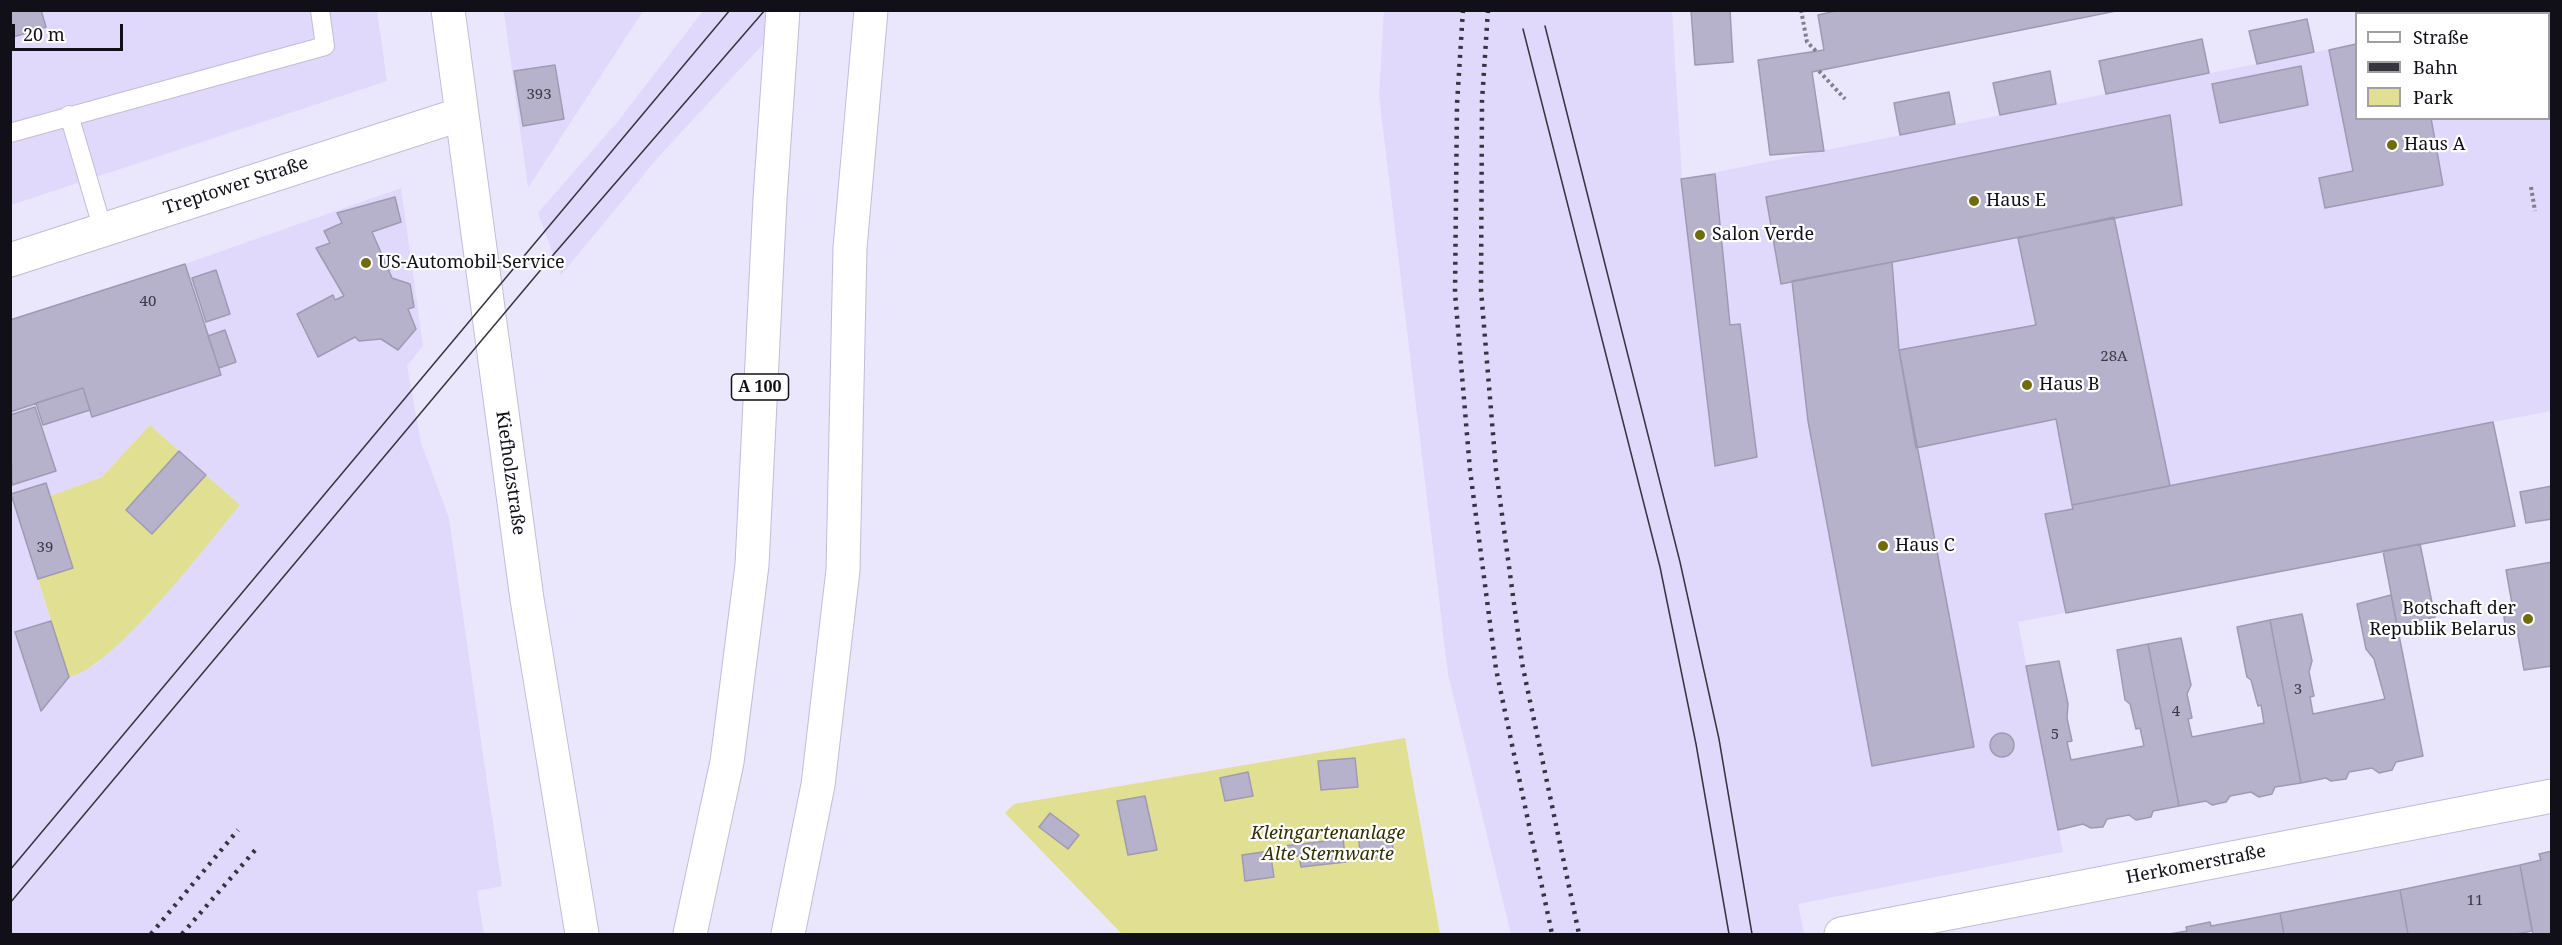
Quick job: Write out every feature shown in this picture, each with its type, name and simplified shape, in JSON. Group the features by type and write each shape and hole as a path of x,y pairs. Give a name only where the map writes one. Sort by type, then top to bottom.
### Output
{"main road":[{"name":"Kiefholzstraße","path":"448,10 525,589 582,934"},
{"name":"A 100","path":"690,934 727,762 752,565 770,199 783,10"},
{"path":"788,934 818,785 843,570 850,248 871,10"},
{"name":"Treptower Straße","path":"10,260 462,114"},
{"name":"Herkomerstraße","path":"1841,934 2552,796"}],"lane":[{"path":"10,133 326,46 320,10"},
{"path":"69,115 103,230"}],"path":[{"path":"1802,10 1807,42 1816,51"},
{"path":"1820,71 1845,99"},
{"path":"2531,187 2535,211"}],"shaded area":[{"path":"10,11 377,11 387,81 11,205"},
{"path":"643,11 528,188 504,12"},
{"path":"703,11 794,11 660,155 561,275 538,213 619,120"},
{"path":"1384,11 1672,11 1682,179 2355,44 2355,120 2550,120 2550,12 2529,12 2551,11 2551,411 2493,422 2420,544 2018,622 2063,852 1798,904 1804,934 1511,934 1448,674 1379,95"},
{"path":"401,188 423,346 407,366 421,443 449,518 502,886 477,891 484,934 11,934 10,320 185,264","holes":["150,425 240,505 145,618 96,664 69,677 11,495 46,483 50,496 102,477"]}],"green space":[{"path":"150,425 179,451 126,510 152,533 206,475 240,505 134,629 88,669 69,677 38,579 73,568 50,496 102,477"},
{"name":"Kleingartenanlage Alte Sternwarte","path":"1405,738 1440,934 1122,934 1005,813 1014,804"}],"building":[{"path":"10,10 41,10 46,27 10,38"},
{"path":"1691,10 1730,10 1733,62 1695,65"},
{"path":"1840,10 2121,10 1812,72 1824,151 1770,155 1758,60 1824,50 1818,15"},
{"path":"2375,10 2432,10 2432,12 2375,12"},
{"path":"2307,19 2314,52 2257,64 2249,31"},
{"path":"2202,39 2209,73 2106,94 2099,61"},
{"name":"Haus A","path":"2355,44 2355,120 2431,120 2443,185 2325,208 2319,178 2353,171 2329,50"},
{"path":"555,65 564,119 523,126 514,71"},
{"path":"2301,66 2308,105 2220,123 2212,84"},
{"path":"2050,71 2056,104 2000,115 1993,83"},
{"path":"1949,92 1955,124 1900,135 1894,103"},
{"name":"Haus E","path":"2170,115 2182,205 1781,284 1766,197"},
{"path":"1715,174 1730,325 1740,324 1757,457 1715,466 1681,179"},
{"path":"395,197 401,222 372,232 392,278 410,284 414,307 408,309 416,329 398,350 381,339 359,341 355,337 318,357 297,314 333,295 335,300 344,296 316,248 330,243 324,231 342,223 337,213"},
{"name":"Haus B","path":"2114,217 2170,486 2072,505 2056,419 1916,448 1899,350 2036,325 2018,238"},
{"name":"Haus C","path":"1892,262 1899,350 1974,747 1872,766 1808,421 1792,281"},
{"path":"185,264 221,375 92,417 83,388 10,412 10,320"},
{"path":"216,270 230,314 206,322 192,278"},
{"path":"225,330 236,362 219,368 208,336"},
{"path":"83,388 90,410 43,425 36,403"},
{"path":"35,407 56,471 12,485 10,415"},
{"path":"2493,422 2515,526 2066,613 2045,514 2073,509 2072,505"},
{"path":"179,451 206,475 152,534 126,510"},
{"path":"46,483 73,568 38,579 11,494"},
{"path":"2552,486 2552,519 2526,523 2520,492"},
{"path":"2420,544 2435,617 2397,625 2383,551"},
{"name":"Botschaft der Republik Belarus","path":"2552,562 2552,666 2524,670 2517,629 2506,631 2503,610 2513,609 2506,570"},
{"path":"2391,595 2423,756 2396,762 2392,770 2379,773 2372,768 2349,772 2346,779 2331,781 2326,778 2301,783 2270,620 2302,614 2312,661 2309,672 2314,696 2310,697 2313,714 2385,699 2374,659 2366,649 2357,604"},
{"path":"2270,620 2301,783 2275,787 2272,794 2259,797 2251,792 2230,796 2226,802 2212,805 2206,801 2179,806 2148,644 2181,638 2191,685 2187,694 2192,718 2188,719 2192,737 2264,723 2261,705 2258,706 2251,680 2247,677 2237,627"},
{"path":"51,621 69,677 41,711 15,632"},
{"path":"2148,644 2179,806 2153,811 2151,817 2136,820 2129,815 2107,819 2103,827 2091,828 2083,824 2058,830 2026,666 2059,661 2068,704 2067,718 2072,741 2067,742 2071,760 2144,746 2140,728 2136,729 2130,704 2125,700 2117,650"},
{"path":"2002,733 2007,734 2013,740 2013,750 2007,756 2002,757 1997,756 1991,750 1990,745 1991,740 1997,734"},
{"path":"1355,758 1358,787 1321,790 1318,761"},
{"path":"1248,772 1253,796 1225,801 1220,778"},
{"path":"1145,796 1157,850 1128,855 1117,801"},
{"path":"1050,813 1079,835 1068,849 1039,827"},
{"path":"1390,830 1394,855 1361,860 1358,834"},
{"path":"1343,839 1346,862 1301,867 1299,856 1285,857 1284,846"},
{"path":"1270,851 1274,877 1245,881 1242,855"},
{"path":"2552,851 2552,934 2533,934 2520,865 2541,860 2539,854"},
{"path":"2520,865 2532,931 2516,934 2408,934 2400,890"},
{"path":"2400,890 2408,934 2284,934 2280,913"},
{"path":"2280,913 2284,934 2169,934 2187,931 2186,927 2210,922 2211,926"}],"tram line":[{"path":"10,870 730,10"},
{"path":"10,903 554,254 765,10"},
{"path":"1545,26 1680,562 1719,739 1752,934"},
{"path":"1523,29 1660,567 1696,744 1729,934"}],"railway":[{"path":"1463,10 1457,104 1455,293 1470,470 1496,669 1552,934"},
{"path":"1488,10 1482,101 1481,290 1496,470 1522,663 1579,934"},
{"path":"151,934 238,830"},
{"path":"182,934 257,848"}],"place":[{"name":"Haus A","path":"2392,145"},
{"name":"Haus E","path":"1974,201"},
{"name":"Salon Verde","path":"1700,235"},
{"name":"US-Automobil-Service","path":"366,263"},
{"name":"Haus B","path":"2027,385"},
{"name":"Haus C","path":"1883,546"},
{"name":"Botschaft der Republik Belarus","path":"2528,619"}]}
